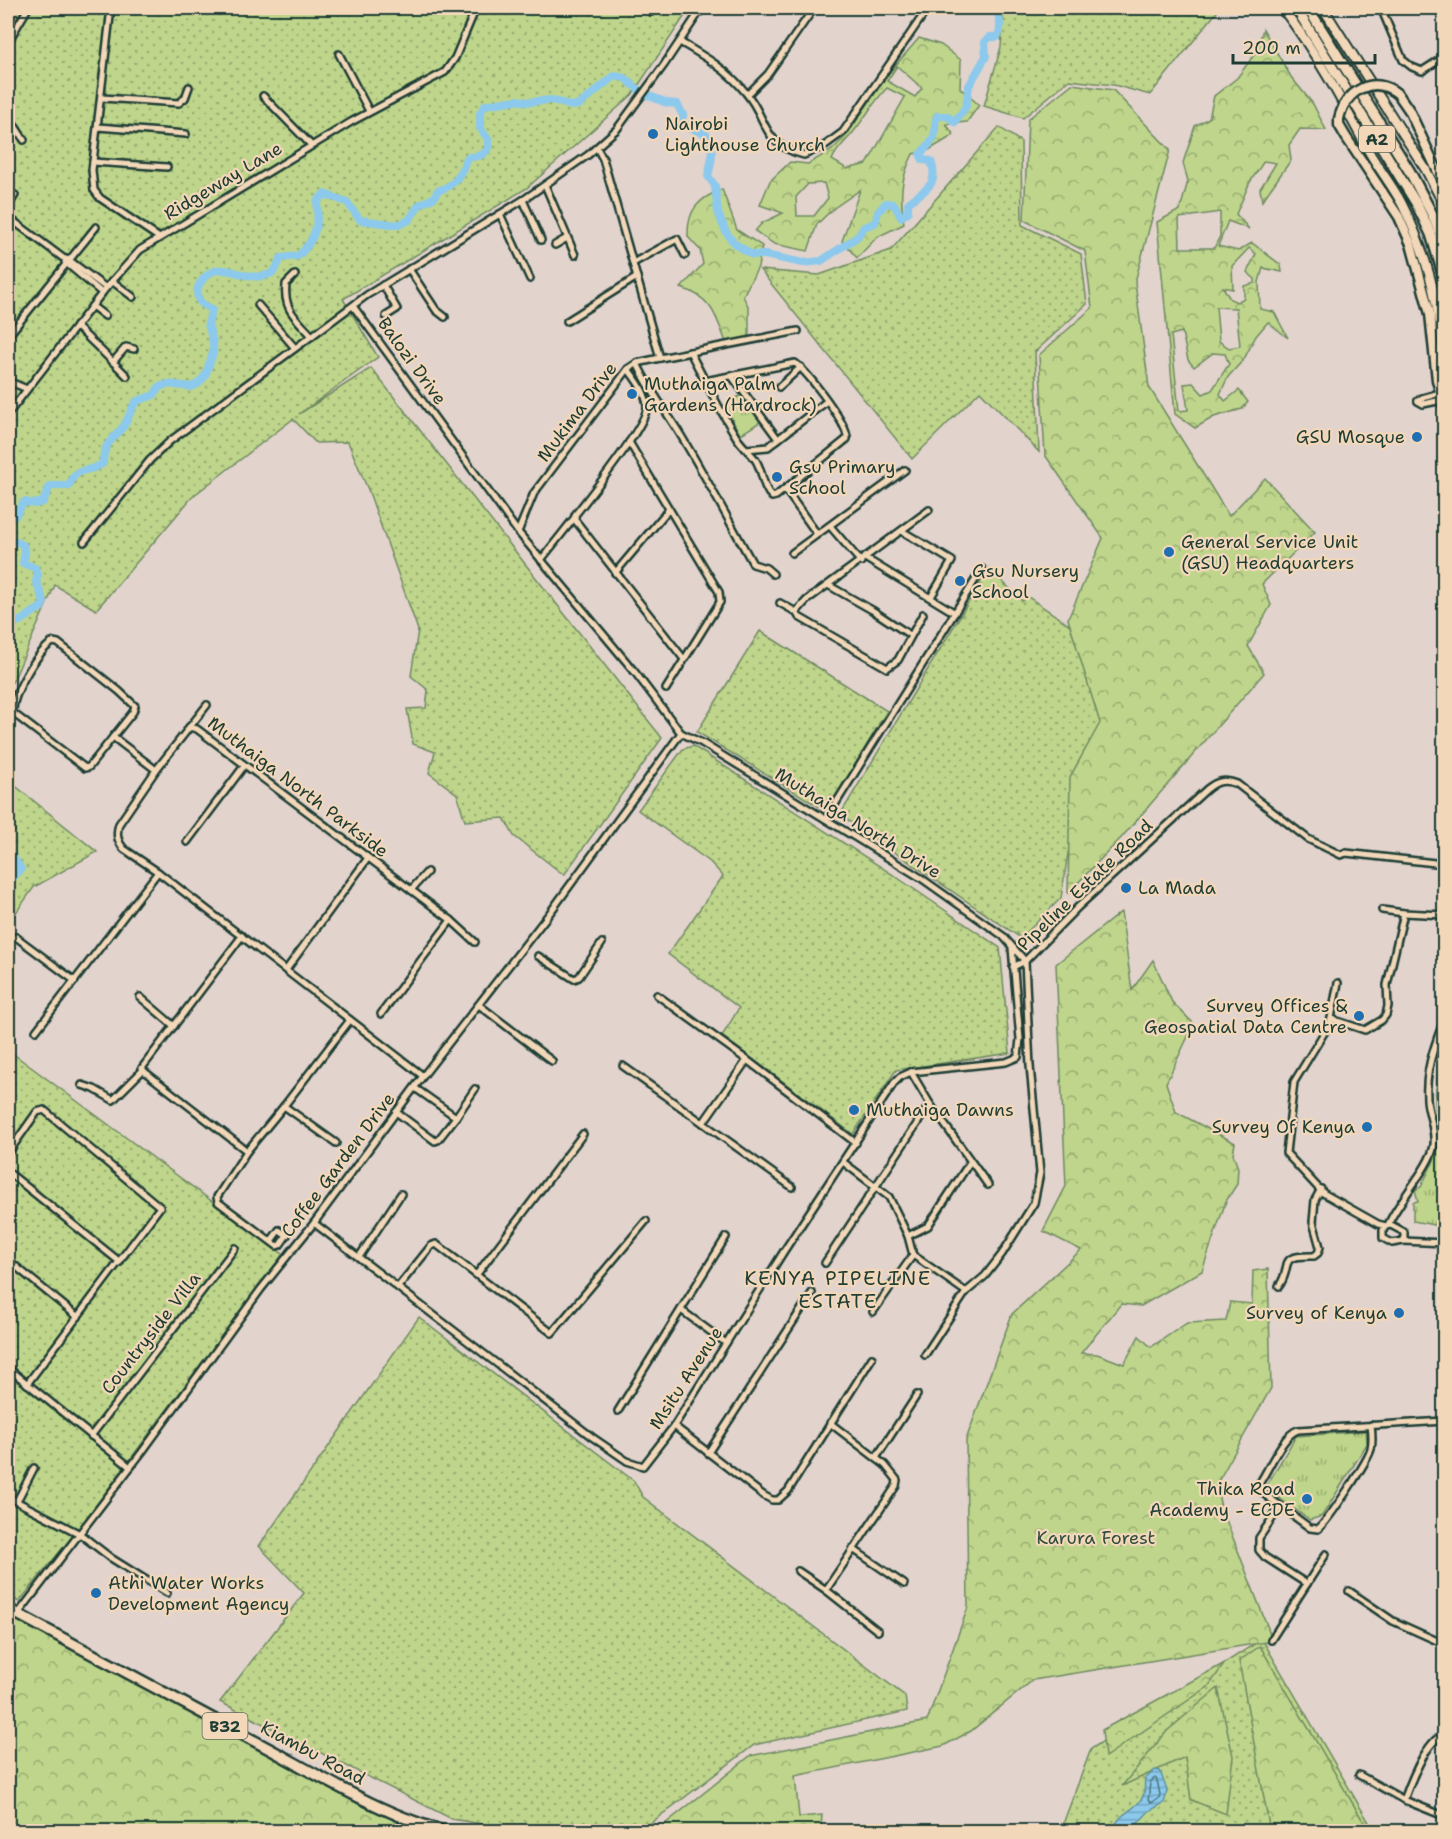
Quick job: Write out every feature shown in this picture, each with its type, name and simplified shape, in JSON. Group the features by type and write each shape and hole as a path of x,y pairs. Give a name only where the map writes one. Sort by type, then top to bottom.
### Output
{"highway":[{"name":"A2","path":"1296,8 1416,203 1434,242 1444,277"},
{"name":"A2","path":"1308,8 1410,172 1444,243"},
{"name":"Kiambu Road","path":"8,1609 356,1794 407,1819 448,1832"}],"main road":[{"path":"1323,8 1443,189"},
{"path":"1283,9 1330,80 1370,153 1401,203 1413,230 1429,271 1439,319 1444,360 1437,380"},
{"path":"1442,400 1437,380 1430,314 1412,244 1382,188 1339,124 1343,105 1355,93 1364,87 1383,84 1398,94 1409,110 1443,189 1444,206"},
{"path":"1401,222 1413,230"}],"street":[{"path":"8,42 28,8"},
{"path":"111,8 93,162 94,190 100,198 158,237"},
{"name":"Ridgeway Lane","path":"8,414 112,281 140,250 311,145 449,68 476,8"},
{"path":"84,542 161,449 383,285 523,200 597,148 617,129 702,8"},
{"path":"748,94 768,74 814,8"},
{"path":"680,42 717,64 748,94 771,138 798,154 808,155 843,132 928,8"},
{"path":"1381,8 1406,63 1422,71 1444,57"},
{"path":"339,54 369,111"},
{"path":"102,98 178,103 185,98 189,87"},
{"path":"263,96 311,145"},
{"path":"8,115 24,140"},
{"path":"98,127 186,134"},
{"path":"597,148 603,159 660,358"},
{"path":"93,162 167,166"},
{"path":"545,185 575,255"},
{"path":"8,207 15,195"},
{"path":"523,200 541,240"},
{"path":"500,214 530,279"},
{"path":"8,217 104,291"},
{"path":"9,335 66,261 96,227"},
{"path":"555,246 567,238"},
{"path":"633,263 677,239 684,255"},
{"path":"409,269 436,310 445,317"},
{"path":"295,276 286,284 285,301 312,336"},
{"path":"567,321 637,277"},
{"path":"112,281 133,297"},
{"path":"383,285 397,309 386,316"},
{"path":"258,305 295,348"},
{"path":"92,306 105,316"},
{"name":"Balozi Drive","path":"353,306 518,532 634,671 681,733"},
{"path":"76,326 127,376"},
{"name":"Mukima Drive","path":"518,532 534,493 628,369 637,363 798,331"},
{"path":"113,362 126,346 134,349"},
{"path":"690,352 705,381 737,439 755,458 770,496 776,496 847,439 847,431 827,401 801,367 795,363 705,381"},
{"path":"637,363 645,381 658,398 700,468 753,564 766,568 773,574"},
{"path":"778,387 801,367"},
{"path":"541,560 629,442 647,409 643,391 628,369"},
{"path":"731,375 778,439"},
{"path":"8,381 27,389"},
{"path":"745,449 763,449 827,401"},
{"path":"629,442 719,592 720,602 683,658 666,689"},
{"path":"792,553 905,470"},
{"path":"785,489 817,534"},
{"path":"615,573 669,509"},
{"path":"796,612 800,606 929,510"},
{"path":"575,517 576,522 615,573 683,658"},
{"path":"830,526 863,560 955,612"},
{"path":"902,531 952,561 931,597"},
{"path":"826,819 982,569"},
{"path":"828,585 910,635"},
{"path":"780,603 887,668 898,660 923,614"},
{"path":"53,642 58,644 135,706 113,737 93,764 85,768 17,718 12,706 35,661 48,645 53,642"},
{"path":"189,727 207,705"},
{"name":"Muthaiga North Parkside","path":"423,1076 158,872 124,849 117,835 119,824 189,727 197,729 452,920 475,942"},
{"name":"Muthaiga North Drive","path":"681,733 702,743 921,878 1003,936 1012,948"},
{"name":"Coffee Garden Drive","path":"18,1614 261,1289 314,1223 423,1076 552,910 681,733"},
{"path":"113,737 156,770"},
{"path":"187,842 244,766"},
{"name":"Pipeline Estate Road","path":"925,1355 966,1292 985,1276 1002,1254 1034,1203 1040,1173 1030,1066 1025,962 1078,907 1207,789 1226,780 1237,784 1303,836 1341,855 1346,853 1444,864"},
{"path":"286,970 368,858"},
{"path":"36,1031 158,872"},
{"path":"411,890 427,872"},
{"path":"1382,910 1444,915"},
{"path":"1331,1019 1365,1030 1382,1020 1388,1006 1387,985 1404,913"},
{"path":"381,1014 452,920"},
{"path":"82,1085 113,1100 143,1069 242,936"},
{"path":"16,937 75,981"},
{"path":"538,956 574,979 579,977 602,943"},
{"path":"1012,948 1025,962 1014,967"},
{"path":"987,1185 930,1104 911,1072 1006,1062 1017,1058 1020,1039 1012,948"},
{"path":"1338,983 1331,1019 1294,1082 1286,1153 1332,1199 1378,1224 1386,1227 1395,1226 1417,1241"},
{"path":"657,995 747,1060 855,1143"},
{"path":"140,997 174,1026"},
{"path":"479,1005 552,1061"},
{"path":"271,1241 218,1202 217,1197 247,1151 350,1020"},
{"path":"1444,1020 1431,1053 1426,1078 1434,1144 1429,1159 1386,1227 1383,1238 1399,1244 1404,1241 1444,1243"},
{"path":"703,1122 747,1060"},
{"path":"623,1066 792,1187"},
{"path":"143,1069 247,1151"},
{"name":"Msitu Avenue","path":"314,1223 592,1437 635,1465 646,1465 674,1426 894,1083 911,1072"},
{"path":"415,1088 456,1117"},
{"path":"396,1112 435,1141 456,1117 475,1089"},
{"path":"825,1263 930,1104"},
{"path":"284,1106 336,1143"},
{"path":"8,1153 37,1112 44,1110 160,1207 27,1384"},
{"path":"477,1275 583,1134"},
{"path":"843,1162 889,1197 908,1236 913,1255 966,1292"},
{"path":"908,1236 928,1226 970,1162"},
{"path":"8,1173 120,1262"},
{"path":"1279,1286 1283,1280 1288,1260 1300,1256 1314,1256 1320,1250 1313,1222 1315,1200 1321,1189"},
{"path":"359,1257 401,1194"},
{"path":"398,1287 435,1244 552,1333 646,1221"},
{"path":"1404,1232 1404,1241"},
{"path":"618,1411 726,1237"},
{"name":"Countryside Villa","path":"91,1436 235,1248"},
{"path":"873,1312 913,1255"},
{"path":"8,1260 78,1317"},
{"path":"708,1453 812,1293"},
{"path":"681,1310 726,1343"},
{"path":"674,1426 763,1495 772,1500 778,1500 788,1491 872,1358"},
{"path":"8,1368 130,1467"},
{"path":"876,1458 917,1395"},
{"path":"1371,1425 1371,1452 1322,1526 1316,1530 1262,1494 1259,1484 1291,1433 1298,1430 1371,1425 1444,1421"},
{"path":"826,1590 896,1486 897,1480 892,1472 876,1458 830,1423"},
{"path":"17,1501 34,1468"},
{"path":"8,1497 80,1534 111,1558 167,1593"},
{"path":"1280,1507 1259,1538 1259,1550 1265,1557 1306,1584"},
{"path":"853,1549 904,1584"},
{"path":"1271,1640 1326,1554"},
{"path":"798,1571 878,1631"},
{"path":"1349,1591 1394,1621 1444,1644"},
{"path":"1404,1800 1415,1771 1434,1743 1444,1735"},
{"path":"1359,1775 1404,1800 1444,1816"}],"green space":[{"path":"8,8 690,8 632,95 527,188 343,299 378,357 299,414 371,368 662,738 564,875 514,836 504,818 465,821 457,794 429,773 435,752 413,744 407,709 426,708 428,690 411,676 418,630 369,492 348,442 316,443 293,419 193,496 96,610 55,585 8,688"},
{"path":"1004,8 1220,8 1150,95 1114,85 1069,80 1023,118 984,106 1001,47"},
{"path":"1263,29 1291,77 1313,104 1326,130 1300,129 1289,145 1291,160 1262,201 1260,189 1276,163 1264,161 1250,182 1236,214 1249,229 1228,221 1218,246 1238,251 1252,243 1281,265 1282,272 1263,268 1259,282 1260,309 1274,312 1288,338 1268,322 1256,336 1244,359 1228,377 1220,394 1225,401 1239,390 1248,402 1242,409 1214,417 1195,428 1175,414 1157,222 1180,210 1188,181 1183,163 1195,126 1209,118 1214,96 1237,78 1257,51","holes":["1220,212 1220,236 1214,248 1180,248 1179,218","1249,248 1256,254 1247,272 1255,279 1255,283 1244,286 1244,298 1237,302 1230,299 1223,287 1233,289 1232,266","1216,307 1236,308 1240,346 1229,348 1219,341","1182,332 1188,360 1194,367 1213,353 1225,354 1229,364 1212,390 1203,394 1193,383 1184,384 1188,410 1179,411 1171,335"]},
{"path":"919,38 941,45 961,60 960,88 979,105 967,122 946,124 954,135 929,150 913,154 902,188 904,224 877,237 857,258 842,241 860,190 834,208 817,224 808,251 774,244 755,231 762,223 783,213 760,205 770,181 790,162 808,164 832,150 847,135 889,73","holes":["897,66 922,88 915,97 887,81","887,88 905,97 867,164 847,169 832,160","824,183 828,198 814,216 797,216 796,197 808,184"]},
{"path":"1072,84 1113,90 1170,150 1135,282 1149,387 1229,516 1265,478 1315,532 1262,584 1271,605 1248,646 1264,673 1122,837 1068,893 1070,777 1100,723 1068,619 1103,538 1045,455 1039,355 1092,308 1085,251 1024,220 1028,119"},
{"path":"999,127 1021,142 1022,225 1081,254 1087,304 1035,352 1039,452 980,391 912,459 760,270 819,275 891,250"},
{"path":"722,189 737,230 762,246 758,267 743,296 749,308 749,339 727,345 712,309 700,297 681,288 703,264 700,250 688,237 692,213 700,201"},
{"path":"744,393 763,420 740,435 725,405"},
{"path":"989,568 1022,601 1028,597 1149,679 1075,809 1061,898 1021,938 840,815"},
{"path":"760,631 887,711 831,805 821,808 697,732"},
{"path":"693,746 895,876 1000,948 1010,1053 896,1070 853,1134 722,1036 739,1008 668,954 723,876 710,862 638,810 683,749"},
{"path":"8,780 97,852 34,887 8,924"},
{"name":"Karura Forest","path":"1121,912 1132,990 1153,960 1172,1002 1194,1024 1166,1083 1176,1112 1235,1143 1233,1154 1238,1168 1237,1184 1226,1201 1202,1271 1141,1306 1121,1304 1081,1353 1097,1354 1124,1364 1139,1336 1151,1347 1187,1323 1226,1321 1230,1302 1252,1304 1253,1271 1268,1269 1271,1388 1216,1485 1221,1507 1273,1641 1033,1680 971,1731 943,1746 795,1776 799,1817 822,1815 821,1828 829,1831 655,1832 750,1756 927,1721 968,1607 966,1440 1012,1314 1081,1250 1043,1231 1066,1186 1056,964"},
{"path":"8,1050 283,1254 79,1528 19,1602 8,1596"},
{"path":"1438,1069 1444,1070 1444,1227 1413,1221 1413,1202 1418,1201 1415,1190 1421,1187 1435,1158 1438,1143 1435,1100"},
{"path":"419,1317 634,1481 643,1497 905,1696 907,1711 754,1745 640,1831 529,1832 452,1819 220,1702 304,1593 259,1546"},
{"path":"1366,1431 1367,1444 1322,1516 1310,1520 1265,1488 1296,1436"},
{"path":"8,1610 398,1814 440,1831 8,1831"},
{"path":"1262,1639 1374,1831 1060,1832 1091,1749"},
{"path":"1260,1646 1369,1831 1270,1831 1239,1661"},
{"path":"1225,1663 1208,1687 1105,1757 1102,1730"},
{"path":"1218,1688 1233,1756 1226,1814 1191,1800 1185,1757 1122,1786 1167,1731"}],"water":[{"path":"1155,1770 1160,1771 1167,1791 1164,1803 1149,1811 1131,1831 1114,1831 1115,1825 1123,1815 1142,1798 1145,1779"}],"waterway":[{"path":"647,95 667,103 677,104 683,115 682,121 690,128 706,134 709,139 712,150 708,176 715,186 718,213 726,232 734,243 752,255 765,255 803,263 821,261 857,237 864,227 875,223 878,212 886,203 894,204 901,217 908,212 908,203 925,191 932,182 931,161 923,160 920,154 933,138 937,116 947,116 955,122 966,106 969,86 986,56 985,42 990,37 997,37 999,34 1000,22 996,8"},
{"path":"8,519 15,516 24,502 35,504 43,502 50,486 69,486 72,479 80,472 103,463 103,456 109,442 123,427 137,401 154,395 159,387 168,384 191,387 198,384 205,376 213,353 213,342 208,324 212,309 200,302 197,293 199,285 209,274 217,270 228,270 253,276 267,275 275,270 281,258 298,256 315,232 317,202 324,194 347,202 360,220 398,225 409,220 419,205 435,197 437,191 453,183 460,175 467,158 482,155 488,149 488,139 480,128 480,113 485,105 517,100 528,102 552,100 571,106 579,105 614,76 625,78 640,91"},
{"path":"8,538 23,545 25,553 23,563 35,568 38,575 36,581 44,602 41,608 22,620 8,622"},
{"path":"8,850 21,869 8,883"}],"place":[{"name":"Nairobi Lighthouse Church","path":"653,134"},
{"name":"Muthaiga Palm Gardens (Hardrock)","path":"632,394"},
{"name":"GSU Mosque","path":"1417,437"},
{"name":"Gsu Primary School","path":"777,477"},
{"name":"General Service Unit (GSU) Headquarters","path":"1169,552"},
{"name":"Gsu Nursery School","path":"960,581"},
{"name":"La Mada","path":"1126,888"},
{"name":"Survey Offices & Geospatial Data Centre","path":"1359,1016"},
{"name":"Muthaiga Dawns","path":"854,1110"},
{"name":"Survey Of Kenya","path":"1367,1127"},
{"name":"Survey of Kenya","path":"1399,1313"},
{"name":"Thika Road Academy - ECDE","path":"1307,1499"},
{"name":"Athi Water Works Development Agency","path":"96,1593"}],"district":[{"name":"KENYA PIPELINE ESTATE","path":"838,1290"}]}
